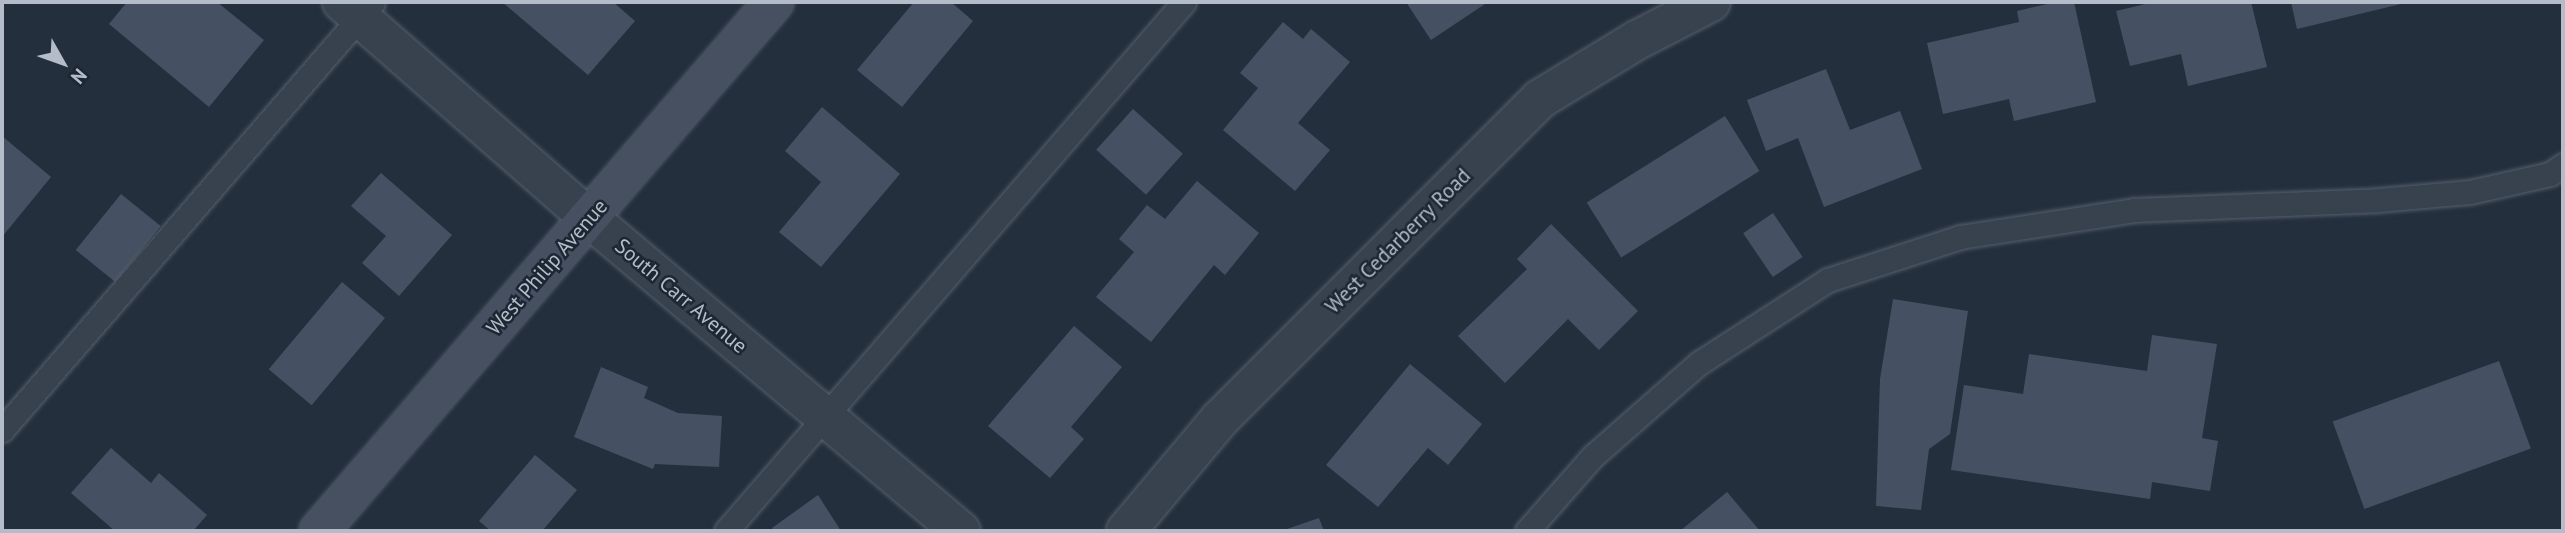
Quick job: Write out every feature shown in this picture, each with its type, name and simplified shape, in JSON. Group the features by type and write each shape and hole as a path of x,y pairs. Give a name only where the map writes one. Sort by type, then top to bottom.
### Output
{"main road":[{"name":"West Philip Avenue","path":"319,531 774,2"}],"street":[{"name":"West Cedarberry Road","path":"1126,531 1220,419 1540,99 1637,40 1711,2"},
{"name":"South Carr Avenue","path":"357,7 589,218 961,531"}],"lane":[{"path":"726,531 1184,2"},
{"path":"2,430 357,7"},
{"path":"1527,531 1593,456 1699,363 1828,279 1960,236 2134,209 2378,200 2470,192 2550,174 2563,165"}],"building":[{"path":"127,2 217,2 264,40 209,107 109,24"},
{"path":"502,2 613,2 635,21 588,75"},
{"path":"914,2 951,2 973,21 902,107 857,70"},
{"path":"1406,2 1488,2 1431,40"},
{"path":"2056,2 2074,2 2096,102 2014,121 2009,99 1943,114 1927,43 2019,22 2017,11"},
{"path":"2154,2 2251,2 2267,67 2188,86 2181,54 2130,66 2116,11"},
{"path":"2291,2 2405,2 2405,3 2297,29"},
{"path":"1283,22 1303,39 1311,29 1350,62 1298,123 1330,150 1295,191 1223,130 1258,88 1240,73"},
{"path":"1826,69 1850,130 1900,111 1922,169 1824,207 1798,138 1766,151 1747,100"},
{"path":"822,107 900,174 821,267 779,232 821,182 785,151"},
{"path":"1133,109 1183,154 1146,195 1096,150"},
{"path":"1725,116 1759,171 1621,257 1587,202"},
{"path":"2,136 51,177 2,237"},
{"path":"381,173 452,235 399,296 362,263 386,236 351,206"},
{"path":"1197,181 1259,233 1225,275 1214,265 1151,342 1096,297 1134,252 1119,239 1147,205 1165,219"},
{"path":"121,194 161,226 115,282 76,250"},
{"path":"1773,213 1803,257 1773,277 1743,233"},
{"path":"1551,224 1638,311 1599,350 1568,319 1505,383 1458,336 1527,269 1517,259"},
{"path":"342,282 385,318 312,405 269,369"},
{"path":"1893,299 1968,311 1950,434 1929,449 1921,510 1876,506 1880,379"},
{"path":"1074,326 1122,367 1071,427 1084,439 1050,478 988,426"},
{"path":"2152,335 2217,344 2202,438 2218,441 2210,491 2152,482 2150,499 1951,470 1964,385 2023,394 2029,354 2147,371"},
{"path":"2499,361 2531,448 2364,509 2333,422"},
{"path":"1410,364 1482,424 1448,465 1428,448 1378,507 1326,465"},
{"path":"601,367 648,387 644,398 678,413 722,416 719,467 655,464 653,469 574,437"},
{"path":"111,448 151,483 159,473 207,515 193,531 115,531 71,493"},
{"path":"535,455 577,490 542,531 491,531 479,521"},
{"path":"1727,492 1760,531 1680,531"},
{"path":"818,495 841,531 774,531 772,528"},
{"path":"1319,518 1324,531 1281,531"}]}
